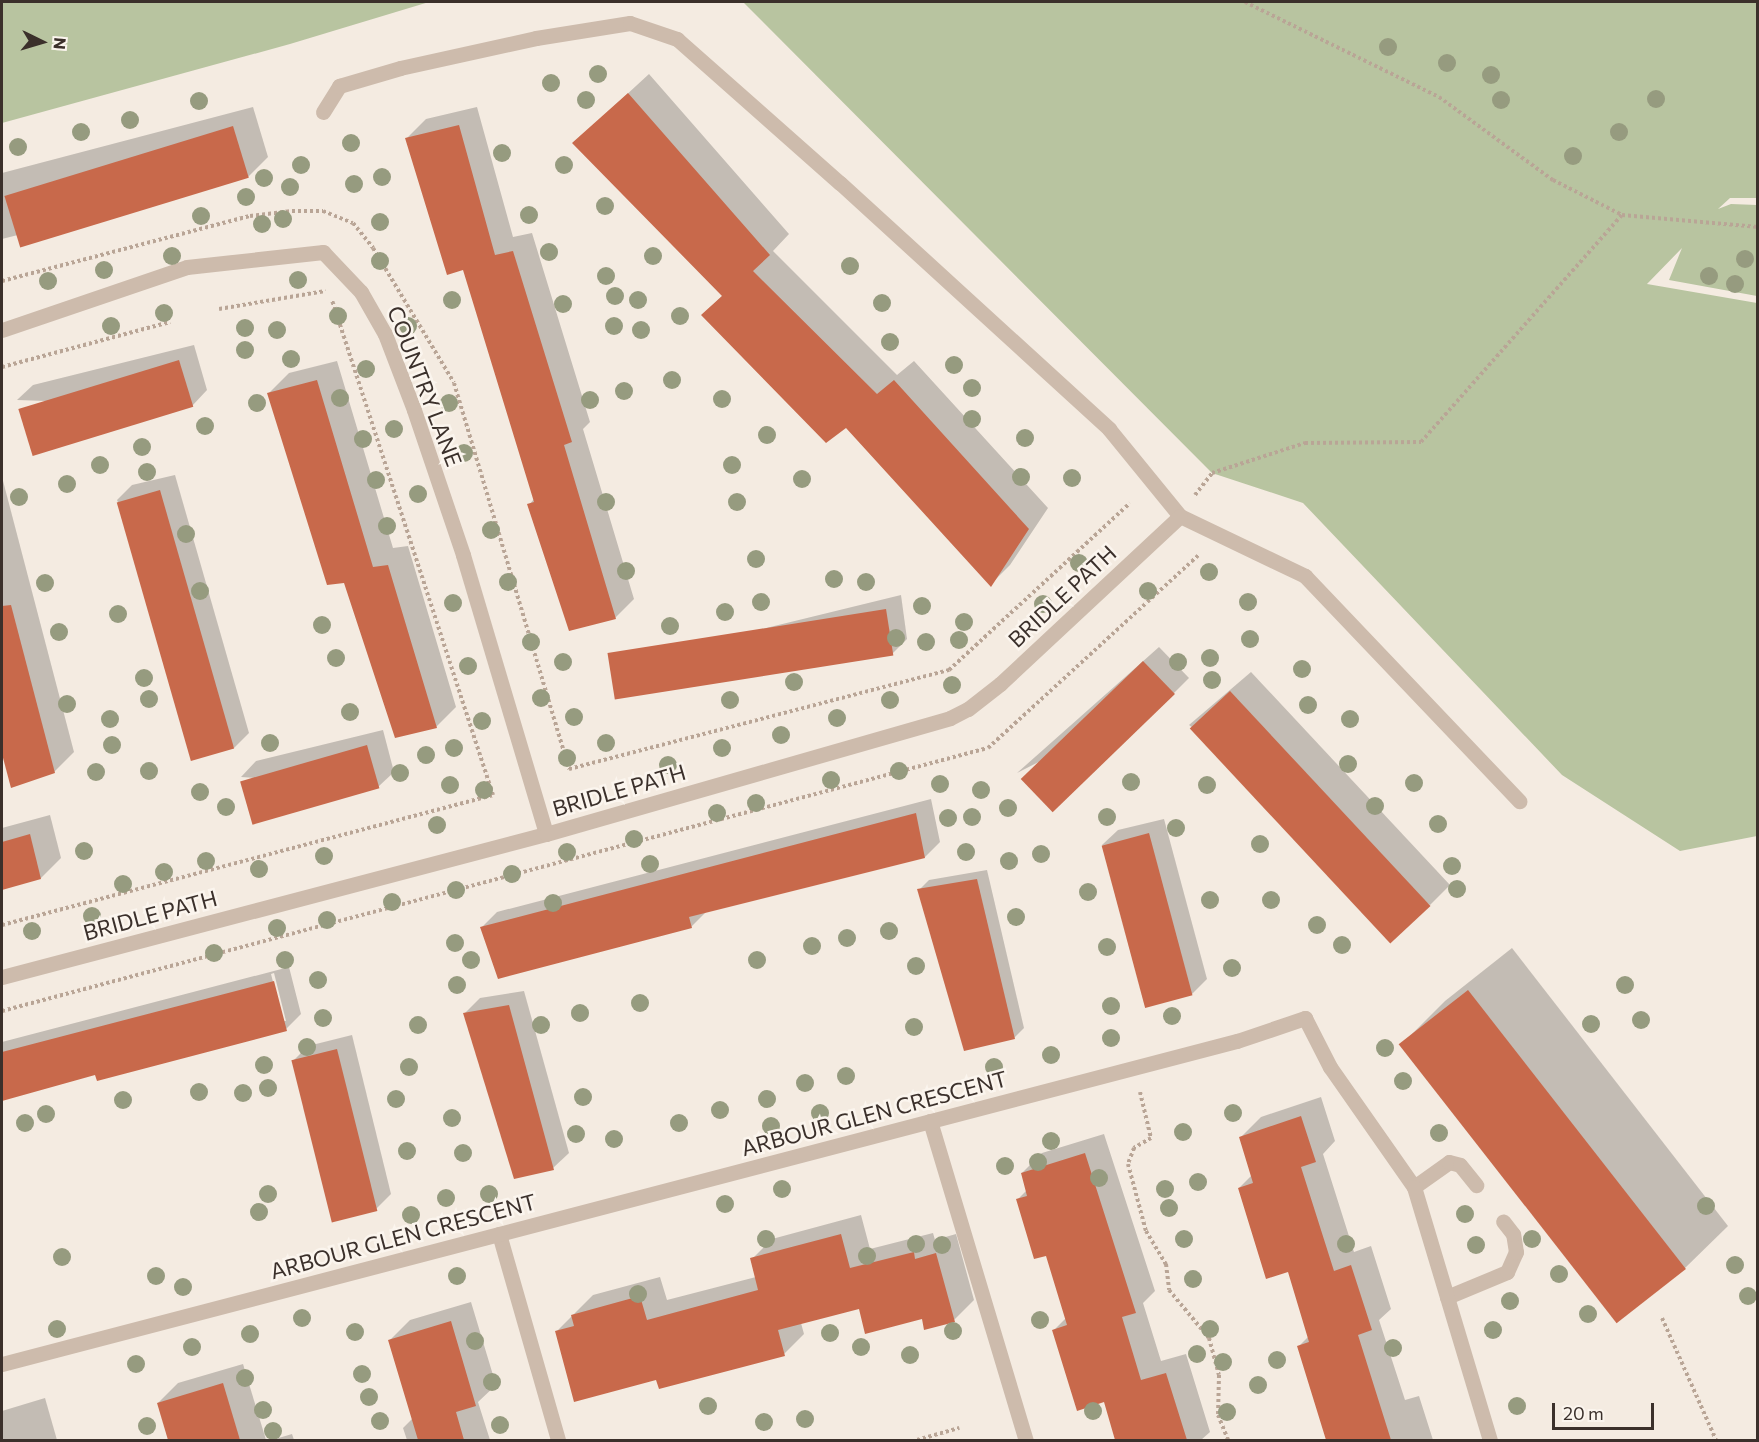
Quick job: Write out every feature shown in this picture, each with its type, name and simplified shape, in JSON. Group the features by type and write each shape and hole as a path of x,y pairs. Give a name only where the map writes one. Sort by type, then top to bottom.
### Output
{"street":[{"path":"323,112 339,86 400,68 536,38 630,23 677,39 840,183 1109,429 1180,516 1305,576 1519,801"},
{"name":"COUNTRY LANE","path":"2,330 187,267 323,252 361,292 385,333 414,410 463,555 546,834"},
{"name":"BRIDLE PATH","path":"2,977 546,834 950,718 968,709 1000,684 1180,516"},
{"name":"ARBOUR GLEN CRESCENT","path":"2,1364 1237,1041 1305,1018 1330,1067 1414,1187 1490,1440"},
{"path":"930,1121 1026,1440"},
{"path":"1414,1187 1449,1162 1460,1165 1476,1185"},
{"path":"1447,1297 1508,1272 1516,1252 1513,1234 1503,1221"},
{"path":"499,1234 558,1440"}],"path":[{"path":"1245,2 1440,97 1553,180 1622,215 1758,226"},
{"path":"2,281 250,216 292,211 323,211 353,223 373,248 454,383 569,769 949,670 1130,503"},
{"path":"1180,516 1212,473 1305,443 1421,442 1622,215"},
{"path":"2,925 493,795 329,291 219,309"},
{"path":"2,367 170,322"},
{"path":"2,1011 680,831"},
{"path":"1135,1068 1151,1138 1134,1148 1128,1164 1146,1231 1166,1264 1169,1290 1209,1338 1220,1375 1218,1415 1227,1440"},
{"path":"1662,1318 1716,1440"},
{"path":"916,1440 959,1428"}],"green space":[{"path":"2,2 429,2 290,44 2,123"},
{"path":"743,2 1757,2 1757,198 1730,198 1718,209 1731,204 1757,205 1757,296 1669,280 1682,248 1647,284 1757,303 1757,836 1680,851 1562,775 1303,503 1212,473"}],"building":[{"path":"628,93 770,255 753,271 877,394 894,380 1029,529 991,587 846,428 826,443 701,315 722,296 572,143"},
{"path":"459,125 495,255 513,251 572,442 564,445 616,619 569,631 527,504 534,502 463,270 447,275 405,138"},
{"path":"233,126 249,178 20,248 4,196"},
{"path":"179,360 193,407 33,456 18,409"},
{"path":"317,380 373,567 388,565 437,728 395,738 344,583 327,585 267,393"},
{"path":"160,490 234,749 191,761 117,502"},
{"path":"11,605 55,773 11,788 2,754 2,606"},
{"path":"886,609 893,655 615,700 607,653"},
{"path":"1143,661 1175,694 1053,812 1021,779"},
{"path":"1230,691 1431,906 1390,944 1190,729"},
{"path":"367,745 379,788 253,825 240,781"},
{"path":"916,813 925,858 689,917 692,928 498,979 480,927"},
{"path":"1149,833 1192,995 1145,1008 1102,846"},
{"path":"30,834 41,879 2,890 2,842"},
{"path":"977,879 1015,1039 964,1051 917,889"},
{"path":"274,981 287,1031 97,1081 95,1075 2,1101 2,1052"},
{"path":"1468,990 1686,1269 1617,1323 1399,1044"},
{"path":"509,1005 554,1170 514,1179 463,1013"},
{"path":"337,1049 377,1211 332,1222 291,1060"},
{"path":"1301,1116 1316,1162 1301,1167 1334,1271 1351,1265 1372,1330 1358,1335 1391,1440 1326,1440 1297,1346 1309,1342 1288,1272 1266,1279 1238,1188 1253,1183 1239,1137"},
{"path":"1085,1153 1136,1313 1122,1317 1141,1380 1166,1373 1187,1440 1115,1440 1104,1402 1077,1411 1052,1330 1067,1325 1046,1256 1034,1259 1016,1199 1027,1196 1021,1173"},
{"path":"841,1234 850,1268 914,1252 915,1259 936,1253 955,1322 924,1330 922,1319 865,1334 859,1309 778,1330 785,1356 659,1389 656,1380 574,1402 555,1331 574,1326 571,1315 640,1296 647,1320 758,1290 750,1258"},
{"path":"451,1321 476,1406 456,1412 464,1440 418,1440 388,1340"},
{"path":"223,1383 240,1440 168,1440 157,1403"}]}
